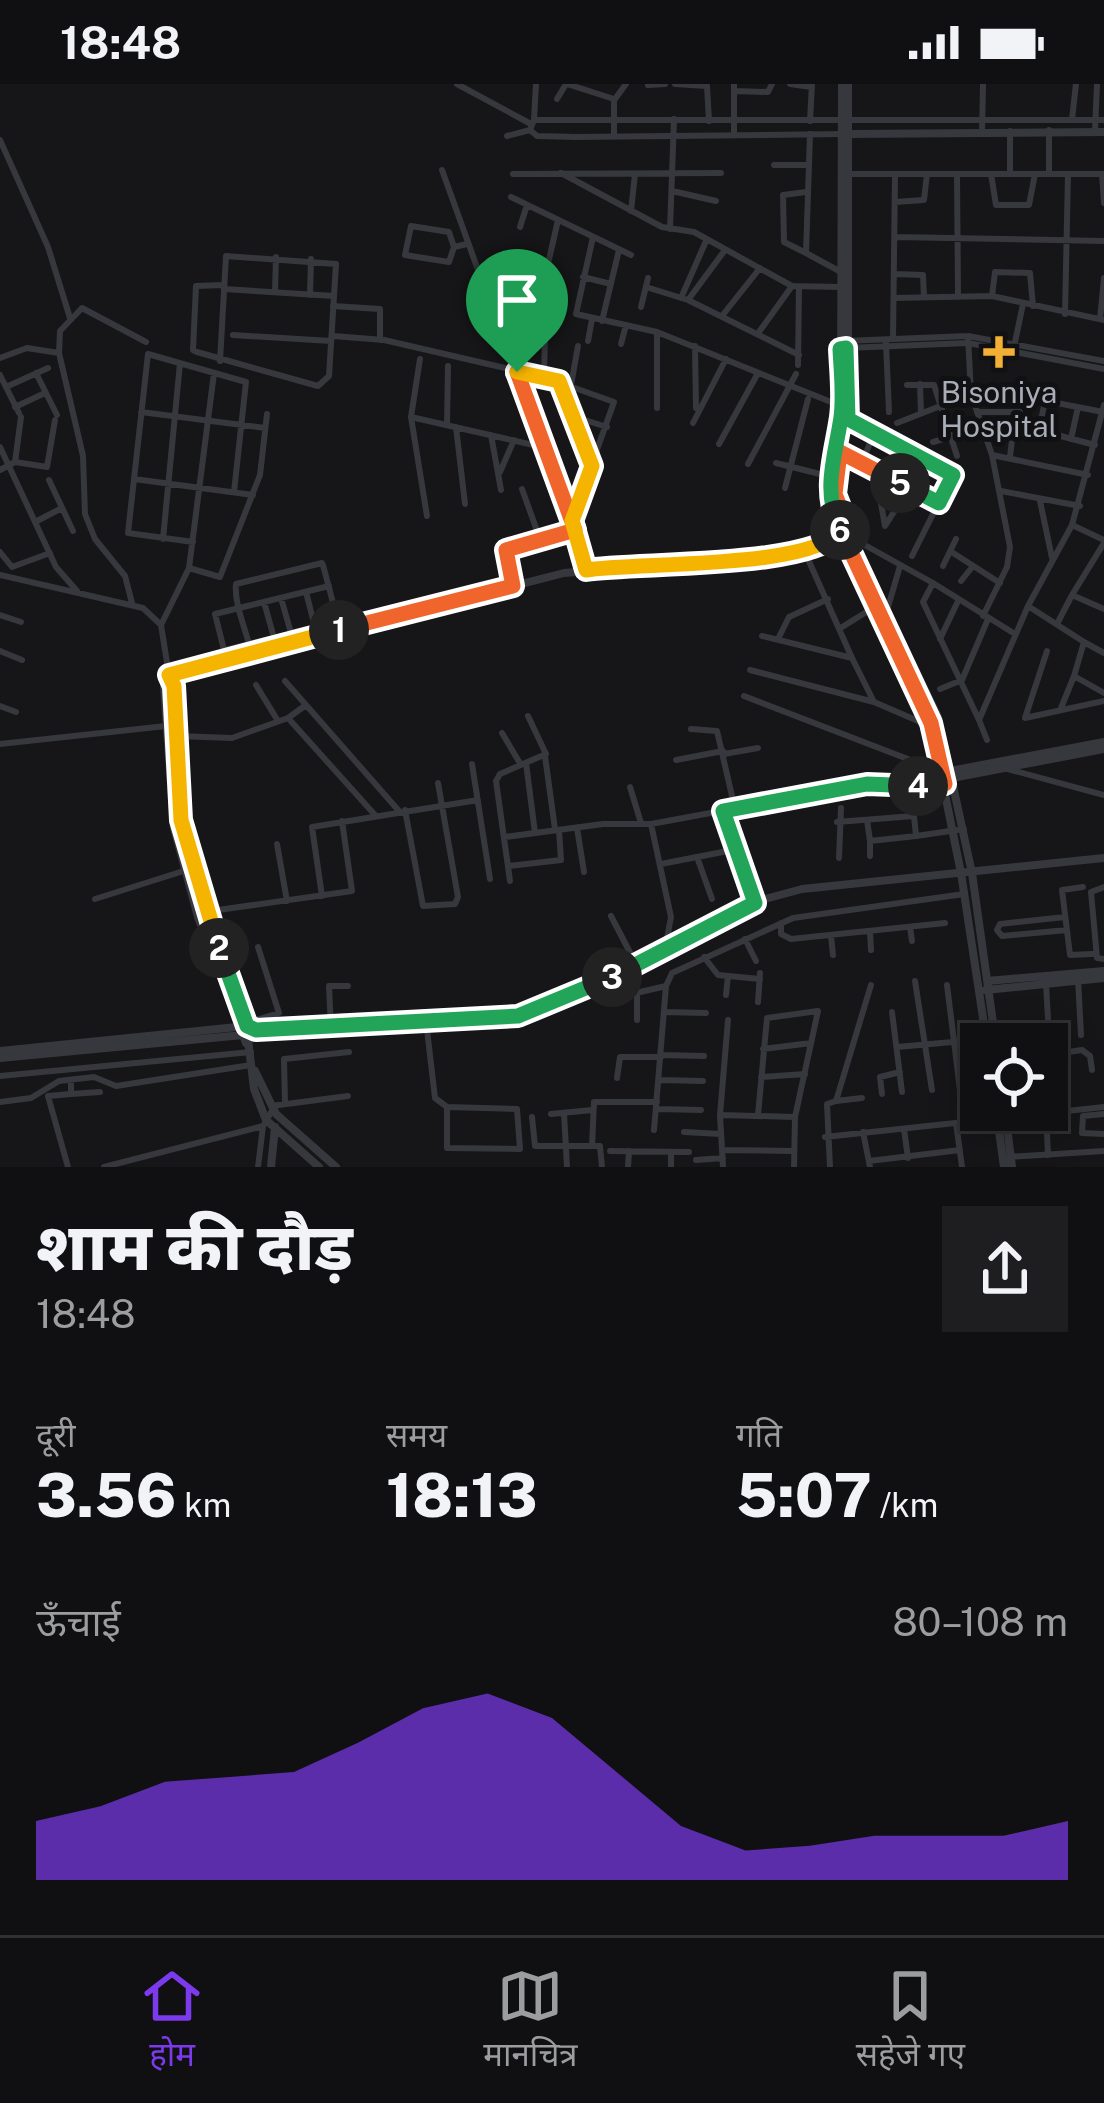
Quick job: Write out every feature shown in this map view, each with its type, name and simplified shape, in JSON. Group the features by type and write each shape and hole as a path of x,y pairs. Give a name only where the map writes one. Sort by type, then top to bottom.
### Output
{"street":[{"path":"457,84 532,125"},
{"path":"536,84 532,125 537,136 982,132 1099,125"},
{"path":"557,99 567,84 595,88 614,99 620,98 626,84"},
{"path":"648,85 665,84"},
{"path":"675,84 710,90 709,121"},
{"path":"734,135 734,87 768,92 772,84"},
{"path":"790,84 812,86 806,253"},
{"path":"845,84 841,286 848,419 835,494 876,606 932,727 964,829 964,894 988,1023"},
{"path":"982,132 983,84"},
{"path":"1072,119 1076,84"},
{"path":"1096,84 1099,125"},
{"path":"614,99 614,134"},
{"path":"507,136 532,125 674,118 734,122 1072,119 1099,125"},
{"path":"670,229 674,118"},
{"path":"575,122 576,137"},
{"path":"1010,130 1010,174"},
{"path":"1049,130 1049,174"},
{"path":"844,134 849,174 841,406 828,476 831,508 888,608 938,717 951,832 981,931 983,986"},
{"path":"0,140 48,247 66,322 59,353 83,456 85,514 95,539 125,576 132,603"},
{"path":"774,165 808,165"},
{"path":"442,170 586,570"},
{"path":"561,173 631,212 707,240 796,287 841,286"},
{"path":"513,174 721,173"},
{"path":"631,212 635,174"},
{"path":"849,174 1103,174 1104,202"},
{"path":"889,412 896,174"},
{"path":"895,202 924,200 927,174"},
{"path":"957,174 958,294"},
{"path":"992,174 996,205 1029,206 1035,174"},
{"path":"1065,314 1068,174"},
{"path":"672,191 716,201"},
{"path":"806,192 783,194 784,242 841,272"},
{"path":"511,197 631,255"},
{"path":"520,227 527,205"},
{"path":"544,377 544,291 558,220"},
{"path":"411,226 449,232 454,247 449,262 405,255 411,226"},
{"path":"593,237 575,313 657,332 808,397 841,406"},
{"path":"895,237 1104,241"},
{"path":"684,299 707,240"},
{"path":"454,247 467,244"},
{"path":"602,321 619,250"},
{"path":"684,299 725,250"},
{"path":"220,361 223,287 226,256 334,262 333,301 329,376 318,386 220,361 196,352 191,341 196,285 223,287 310,295 333,301 380,309 380,340"},
{"path":"275,292 276,257"},
{"path":"310,295 311,260"},
{"path":"722,316 760,268"},
{"path":"992,296 995,272 1030,273 1033,306"},
{"path":"894,274 923,275 924,297"},
{"path":"583,278 611,284"},
{"path":"894,298 992,296 1102,320 1104,278"},
{"path":"641,307 647,283 799,356"},
{"path":"758,333 796,287"},
{"path":"748,464 797,370 796,287"},
{"path":"528,291 543,336"},
{"path":"1014,347 1023,304"},
{"path":"66,322 86,308 146,342"},
{"path":"589,341 592,319"},
{"path":"621,344 626,325"},
{"path":"657,332 657,408"},
{"path":"233,335 380,340 544,377 614,402 573,525 506,550 513,586"},
{"path":"843,345 968,340 1104,365"},
{"path":"940,689 962,680 1010,547 992,455 971,390 968,340"},
{"path":"571,386 578,346"},
{"path":"695,346 697,411"},
{"path":"0,358 23,348 59,353"},
{"path":"193,542 129,534 148,354 246,382 234,492"},
{"path":"693,423 726,358"},
{"path":"419,359 411,416 427,516"},
{"path":"163,539 180,363"},
{"path":"448,366 451,426 465,505"},
{"path":"6,387 48,368"},
{"path":"8,466 49,466 56,418 37,373"},
{"path":"189,869 161,625 190,568 214,373"},
{"path":"719,444 758,374"},
{"path":"0,375 18,412 8,466"},
{"path":"559,381 592,466"},
{"path":"920,384 921,413"},
{"path":"907,385 934,385 954,465 912,556"},
{"path":"897,423 971,390 1103,409 1080,506 1015,634 980,720"},
{"path":"18,412 46,392"},
{"path":"785,488 808,397"},
{"path":"1039,430 1046,401"},
{"path":"1070,440 1078,407"},
{"path":"140,412 266,428"},
{"path":"977,412 1020,412"},
{"path":"190,568 220,578 253,495 267,414"},
{"path":"411,416 544,447"},
{"path":"572,416 607,428"},
{"path":"848,419 954,465"},
{"path":"1010,457 1016,426 1095,445"},
{"path":"862,464 874,434"},
{"path":"491,435 501,490"},
{"path":"933,442 950,437"},
{"path":"498,475 514,440"},
{"path":"0,447 60,574 80,593"},
{"path":"840,452 939,503"},
{"path":"753,454 828,476"},
{"path":"992,455 1088,475"},
{"path":"874,470 885,526 909,488"},
{"path":"134,479 253,495"},
{"path":"49,480 73,531"},
{"path":"522,489 540,539"},
{"path":"1000,491 1080,506"},
{"path":"1040,499 1053,562"},
{"path":"35,522 62,508"},
{"path":"1057,624 1104,541 1072,525"},
{"path":"329,586 214,615 221,648 586,570 804,550 848,534"},
{"path":"848,534 1015,634"},
{"path":"943,566 956,539"},
{"path":"804,550 874,702"},
{"path":"950,551 1000,583"},
{"path":"0,552 12,566 50,554"},
{"path":"169,675 337,620 323,565 317,562 236,584 249,644"},
{"path":"888,608 900,566"},
{"path":"962,581 973,566"},
{"path":"0,575 132,603 161,625"},
{"path":"933,583 923,602 987,740"},
{"path":"306,592 315,627"},
{"path":"1072,595 1104,608"},
{"path":"281,598 290,633"},
{"path":"778,639 789,616 828,599"},
{"path":"940,639 958,601"},
{"path":"264,602 279,639"},
{"path":"839,628 876,606"},
{"path":"1028,607 1104,653"},
{"path":"0,615 21,622"},
{"path":"762,636 852,658"},
{"path":"1060,710 1084,642"},
{"path":"0,651 22,659"},
{"path":"1047,651 1022,715 1104,697"},
{"path":"750,670 874,702 932,727"},
{"path":"1074,676 1104,697"},
{"path":"285,681 402,811 422,902 430,909 459,899 438,782"},
{"path":"256,685 278,721"},
{"path":"745,696 947,777 1104,746"},
{"path":"0,744 173,729 232,738 288,718 306,705"},
{"path":"0,706 16,712"},
{"path":"509,866 561,860 545,756 528,716"},
{"path":"288,718 375,814"},
{"path":"173,729 173,821 202,913 249,1032 254,1088 265,1123 319,1167"},
{"path":"691,729 715,729 734,808"},
{"path":"502,733 524,764 535,833"},
{"path":"505,837 646,824 867,784 913,786 1104,746"},
{"path":"676,760 758,748"},
{"path":"510,881 496,778 545,756"},
{"path":"472,764 490,879"},
{"path":"1003,768 1101,792"},
{"path":"913,786 916,836"},
{"path":"630,787 660,864 671,917 665,949"},
{"path":"322,896 309,830 375,814 478,800"},
{"path":"839,858 841,808"},
{"path":"723,811 755,903"},
{"path":"837,822 914,816"},
{"path":"867,820 870,856"},
{"path":"202,913 352,889 342,821"},
{"path":"577,828 584,872"},
{"path":"870,841 964,829"},
{"path":"277,844 287,901"},
{"path":"660,864 734,850"},
{"path":"697,857 712,898"},
{"path":"0,1054 249,1032 518,1016 636,964 755,903 802,889 1104,858"},
{"path":"94,899 189,869"},
{"path":"1083,887 1062,890 1065,917 1071,957 1092,955"},
{"path":"1104,887 1091,892 1097,958 1104,959"},
{"path":"654,1130 666,986 672,973 781,922 832,910 964,894"},
{"path":"611,916 636,964"},
{"path":"997,930 1000,924 1065,917"},
{"path":"781,922 788,939 945,923"},
{"path":"910,927 911,941"},
{"path":"981,931 997,930"},
{"path":"997,930 1002,937 1067,930"},
{"path":"870,932 872,950"},
{"path":"831,936 833,955"},
{"path":"745,939 756,962"},
{"path":"0,1076 74,1069 249,1032 279,1013 258,947"},
{"path":"704,957 717,974 760,976 758,1002"},
{"path":"983,986 1104,975"},
{"path":"726,995 728,976"},
{"path":"983,986 1046,984 1078,977"},
{"path":"1078,977 1081,1035"},
{"path":"915,981 932,1090"},
{"path":"1046,984 1048,1019"},
{"path":"836,1101 871,985"},
{"path":"947,985 960,1090"},
{"path":"332,1028 329,986 348,986"},
{"path":"620,997 666,986"},
{"path":"637,992 637,1020"},
{"path":"758,1115 763,1049 772,1014 818,1011 795,1117 794,1167"},
{"path":"664,1012 706,1013"},
{"path":"892,1012 902,1092"},
{"path":"722,1158 720,1115 728,1020"},
{"path":"426,1024 436,1098 447,1107 517,1109 520,1149 447,1148 447,1107"},
{"path":"897,1047 960,1042"},
{"path":"763,1049 811,1043"},
{"path":"285,1104 284,1059 349,1052"},
{"path":"1068,1053 1087,1052 1092,1070"},
{"path":"617,1078 620,1057 704,1056"},
{"path":"0,1102 31,1098 47,1084 73,1079 94,1077 116,1086 254,1067"},
{"path":"254,1067 273,1110 273,1165"},
{"path":"71,1094 74,1069"},
{"path":"883,1094 880,1077 900,1072"},
{"path":"760,1078 805,1074"},
{"path":"658,1080 703,1081"},
{"path":"68,1167 48,1096 100,1092"},
{"path":"258,1167 265,1123 273,1110 285,1104 348,1096"},
{"path":"830,1167 827,1104 862,1098"},
{"path":"592,1146 596,1101 701,1110"},
{"path":"273,1110 336,1167"},
{"path":"1068,1111 1104,1110"},
{"path":"1104,1110 1083,1116 1082,1133 1104,1134"},
{"path":"551,1114 592,1111"},
{"path":"564,1113 567,1167"},
{"path":"720,1115 795,1117"},
{"path":"532,1117 535,1146 602,1148 602,1167"},
{"path":"825,1137 960,1121"},
{"path":"956,1122 962,1167"},
{"path":"104,1167 265,1123"},
{"path":"904,1129 908,1158"},
{"path":"1003,1131 1007,1162 1102,1151 1100,1167"},
{"path":"1047,1131 1048,1155"},
{"path":"684,1132 721,1134"},
{"path":"863,1132 869,1164 961,1150"},
{"path":"610,1151 689,1152"},
{"path":"628,1167 629,1151"},
{"path":"697,1160 793,1151"},
{"path":"670,1167 671,1152"}],"place":[{"name":"Bisoniya Hospital","path":"999,352"}],"route":[{"path":"517,372 559,381 592,466 572,521 578,537 586,570 768,557 804,550 842,533 831,508 828,476 841,417 840,349 846,348 848,419 953,474 939,503 840,452 835,477 837,508 849,530 842,533 931,723 945,784 867,784 723,811 755,903 591,988 518,1016 256,1030 247,1026 190,858 181,820 174,686 169,675 250,650 513,586 506,550 575,530 517,372"}]}
